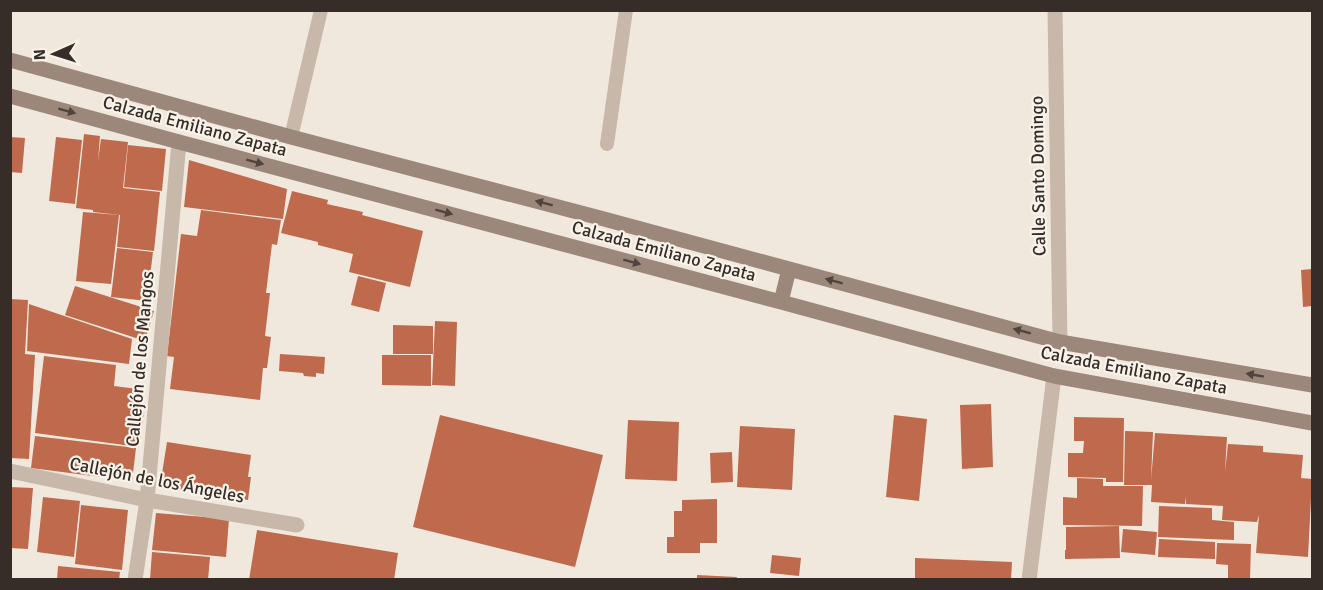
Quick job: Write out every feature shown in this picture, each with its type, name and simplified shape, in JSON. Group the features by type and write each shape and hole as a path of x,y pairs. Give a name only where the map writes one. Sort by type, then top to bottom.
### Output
{"main road":[{"name":"Calzada Emiliano Zapata","path":"10,60 1060,342 1312,384"},
{"name":"Calzada Emiliano Zapata","path":"10,96 1054,376 1312,423"},
{"path":"782,302 789,268"}],"street":[{"name":"Calle Santo Domingo","path":"1055,10 1060,342"},
{"name":"Callejón de los Mangos","path":"135,579 147,500 179,142"},
{"path":"1029,579 1054,376"},
{"name":"Callejón de los Ángeles","path":"10,471 147,500 297,525"}],"lane":[{"path":"291,137 321,10"},
{"path":"607,144 626,10"}],"building":[{"path":"84,134 100,136 98,161 101,139 128,142 123,188 160,192 154,251 117,247 120,215 76,208"},
{"path":"10,137 25,138 22,173 10,172"},
{"path":"56,137 82,140 75,204 49,201"},
{"path":"128,145 166,149 162,191 124,187"},
{"path":"189,160 287,189 283,219 184,207"},
{"path":"292,191 328,200 327,204 363,212 362,215 423,231 410,287 349,272 353,254 281,233"},
{"path":"201,210 281,220 277,245 272,244 266,293 270,293 265,336 271,337 267,368 263,368 260,400 170,389 174,357 167,356 181,234 197,236"},
{"path":"83,212 119,215 111,284 76,281"},
{"path":"117,248 153,252 147,301 111,297"},
{"path":"1312,269 1312,306 1303,307 1301,270"},
{"path":"358,276 386,283 379,312 351,305"},
{"path":"75,286 154,311 145,341 65,315"},
{"path":"10,299 28,300 25,354 35,355 29,459 10,458"},
{"path":"29,304 132,339 129,364 27,351"},
{"path":"435,321 457,322 455,386 432,385"},
{"path":"393,325 433,326 433,354 393,354"},
{"path":"280,354 325,357 324,374 316,373 316,377 304,376 303,373 279,371"},
{"path":"382,355 431,355 431,386 382,385"},
{"path":"44,356 116,365 114,386 138,389 135,410 144,411 139,447 35,433"},
{"path":"991,404 993,467 962,469 960,405"},
{"path":"440,415 603,455 575,567 413,527"},
{"path":"894,415 927,419 919,501 886,497"},
{"path":"1074,417 1124,418 1123,482 1106,482 1106,478 1068,477 1068,453 1083,453 1084,441 1074,441"},
{"path":"628,420 679,422 677,481 625,479"},
{"path":"740,426 795,429 792,490 737,487"},
{"path":"1125,431 1153,432 1151,480 1155,433 1227,437 1225,472 1228,444 1263,446 1263,452 1303,455 1301,478 1312,479 1308,557 1256,553 1259,515 1257,522 1222,520 1223,506 1186,504 1185,497 1185,504 1151,502 1152,485 1124,485"},
{"path":"35,436 136,448 132,481 31,468"},
{"path":"167,442 251,455 248,500 160,486"},
{"path":"732,452 733,482 711,483 710,453"},
{"path":"1077,478 1103,479 1103,486 1143,486 1142,526 1063,525 1063,497 1077,498"},
{"path":"10,487 33,488 28,549 10,548"},
{"path":"43,497 80,501 74,557 37,552"},
{"path":"717,499 717,543 700,543 700,553 667,553 667,537 674,537 674,511 682,511 682,500"},
{"path":"81,505 128,510 122,570 75,564"},
{"path":"1159,506 1212,508 1212,520 1234,522 1234,540 1158,537"},
{"path":"156,513 229,519 226,557 152,550"},
{"path":"1119,526 1120,558 1065,559 1066,527"},
{"path":"1123,529 1157,532 1155,555 1121,552"},
{"path":"257,530 398,553 394,580 249,580"},
{"path":"1159,539 1215,542 1215,559 1158,557"},
{"path":"1217,543 1251,544 1250,580 1228,580 1228,565 1216,564"},
{"path":"152,552 210,557 208,580 150,579"},
{"path":"772,555 801,558 799,576 770,573"},
{"path":"915,558 1012,562 1011,580 915,580"},
{"path":"58,566 120,572 119,580 57,580"},
{"path":"697,575 737,577 736,580 697,580"}]}
